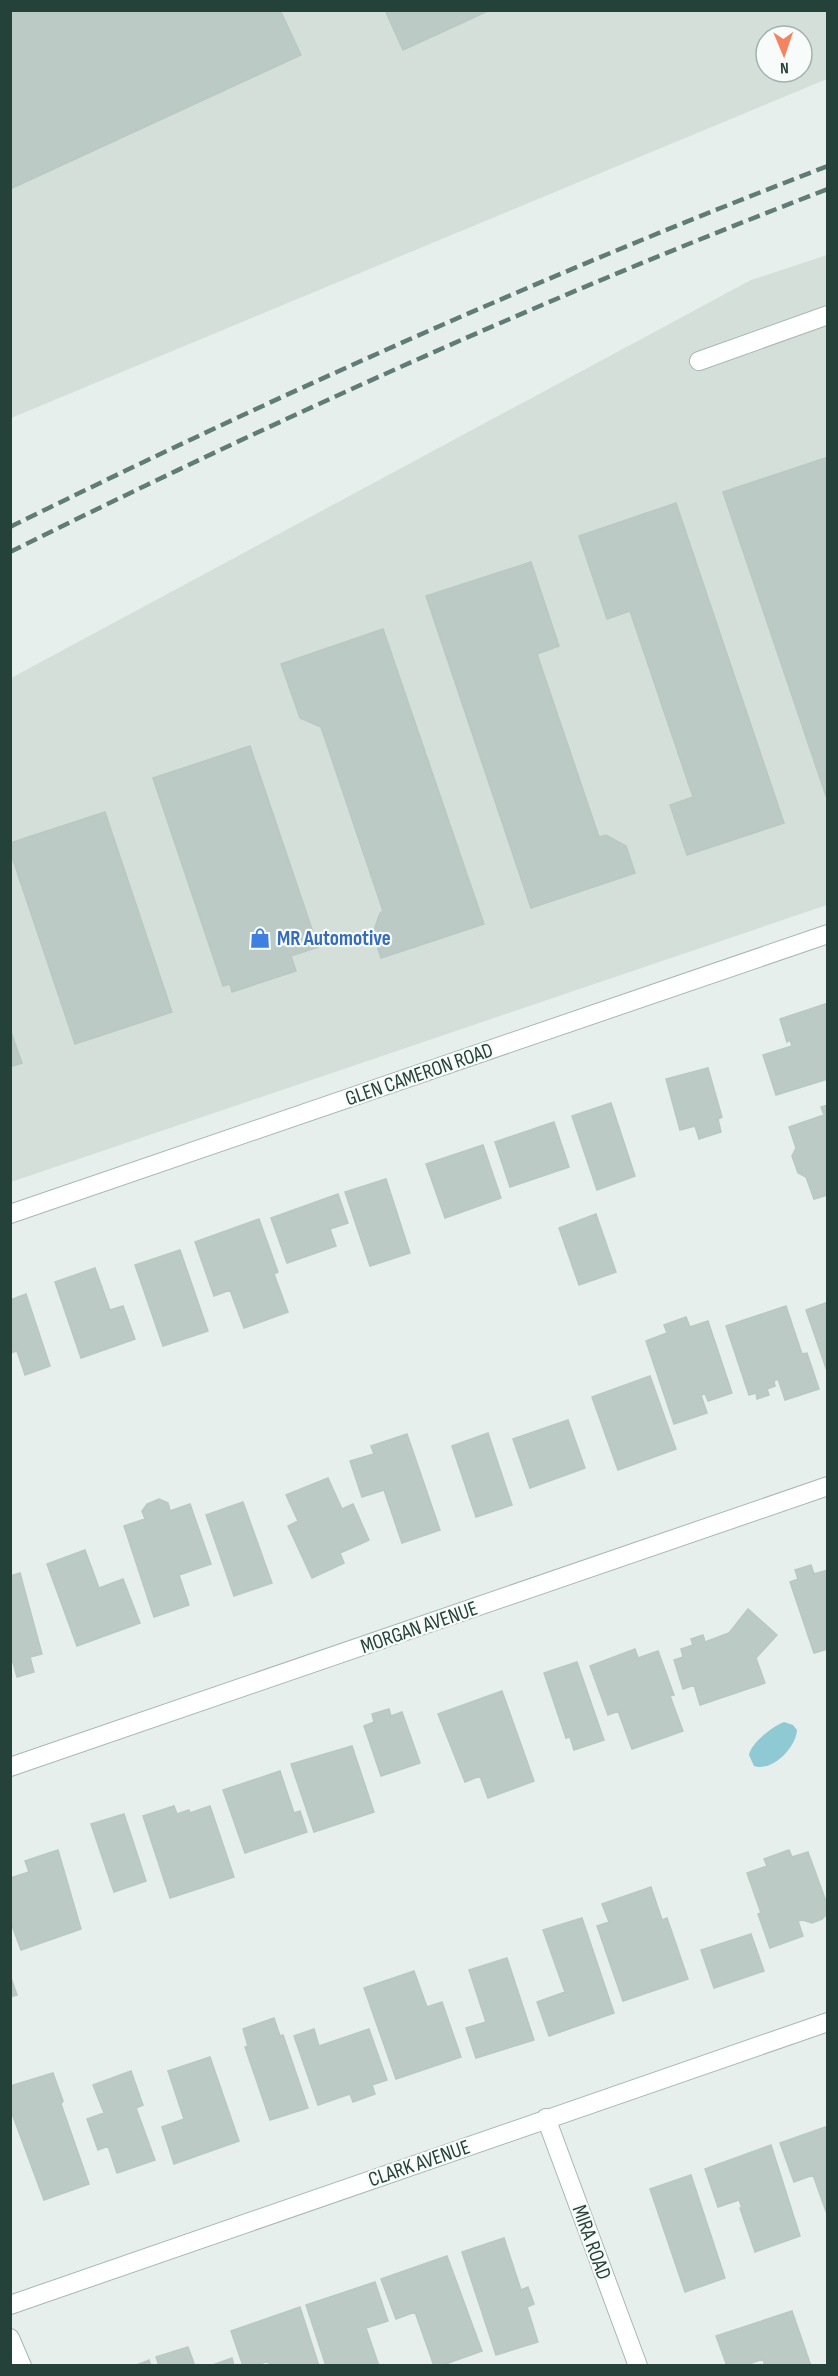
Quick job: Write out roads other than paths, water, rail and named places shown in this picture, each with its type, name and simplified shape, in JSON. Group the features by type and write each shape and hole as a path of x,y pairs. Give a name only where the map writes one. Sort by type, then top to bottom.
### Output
{"street":[{"path":"699,361 828,315"},
{"name":"GLEN CAMERON ROAD","path":"10,1214 828,934"},
{"name":"MORGAN AVENUE","path":"10,1767 828,1486"},
{"name":"CLARK AVENUE","path":"10,2305 828,2022"},
{"name":"MIRA ROAD","path":"546,2118 638,2366"},
{"path":"10,2338 22,2366"}],"water":[{"path":"784,1722 793,1725 797,1730 793,1744 776,1762 761,1767 754,1766 749,1755 754,1745 774,1727"}],"railway":[{"path":"10,527 211,430 414,337 620,249 828,166"},
{"path":"10,552 211,454 414,361 620,272 828,189"}],"place":[{"name":"MR Automotive","path":"260,938"}]}
